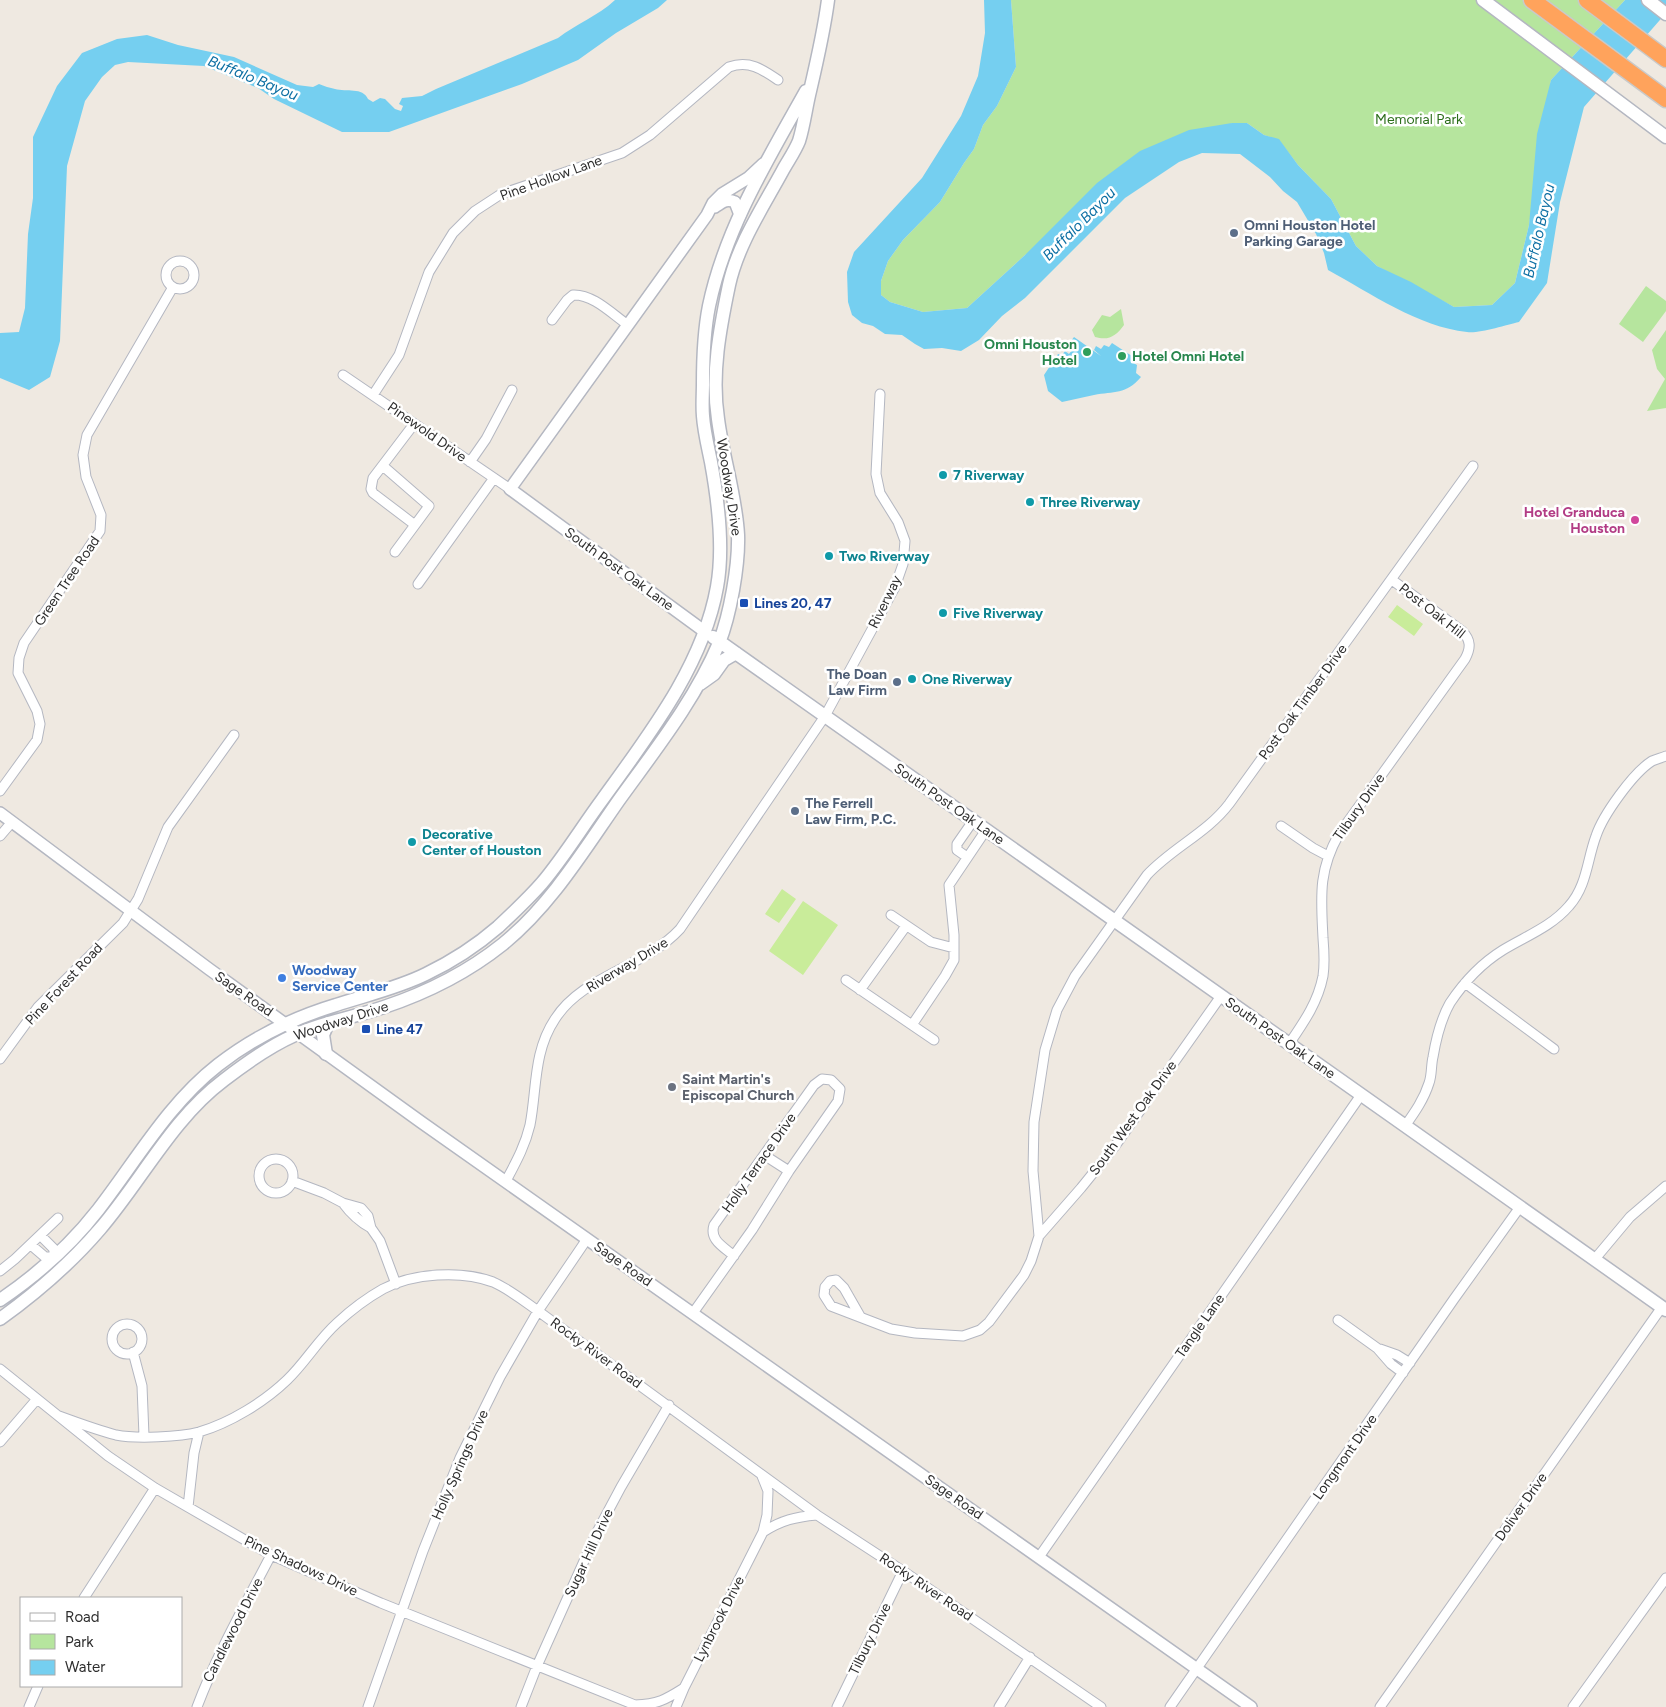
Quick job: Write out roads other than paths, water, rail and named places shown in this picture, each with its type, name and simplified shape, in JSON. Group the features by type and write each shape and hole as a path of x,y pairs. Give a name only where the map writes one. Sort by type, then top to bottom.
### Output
{"highway":[{"path":"1532,0 1666,99"},
{"path":"1587,0 1666,59"}],"main road":[{"name":"Woodway Drive","path":"0,1320 64,1267 100,1229 173,1131 197,1103 222,1081 254,1058 298,1033 383,1008 426,992 469,968 505,942 552,893 640,771 697,686 719,642 732,595 738,537 717,416 717,356 731,277 745,239 798,141 819,59 828,0"},
{"path":"1483,0 1666,137"},
{"path":"1648,0 1666,14"},
{"name":"Woodway Drive","path":"0,1300 39,1272 54,1257 95,1213 186,1094 232,1055 285,1023 334,1005 396,986 428,973 462,954 495,930 542,883 628,764 675,694 690,668 704,632 718,586 720,538 703,416 703,356 709,308 718,270 740,215 769,157 813,78"},
{"path":"728,245 741,250"},
{"path":"703,356 717,356"},
{"path":"711,464 726,462"},
{"name":"South Post Oak Lane","path":"704,632 1664,1309"},
{"path":"697,686 714,674 724,660 736,653"},
{"path":"628,764 640,771"},
{"path":"542,883 552,893"},
{"path":"326,1054 323,1035 328,1023"},
{"path":"186,1094 197,1103"},
{"path":"128,1168 140,1176"},
{"path":"54,1257 64,1267"}],"street":[{"name":"Pine Hollow Lane","path":"373,395 399,355 428,272 453,233 475,211 501,194 622,152 656,130 729,67 736,64 753,65 763,69 778,80"},
{"path":"510,489 707,215 713,203 722,194 748,178 769,157"},
{"path":"707,215 725,200 730,199 735,202 740,215"},
{"name":"Green Tree Road","path":"0,791 37,740 40,724 18,673 19,658 24,643 100,531 101,515 86,478 83,455 87,435 173,288"},
{"path":"552,320 567,300 573,295 580,294 628,325"},
{"name":"Pinewold Drive","path":"343,375 510,489"},
{"path":"470,462 486,439 512,390"},
{"name":"Riverway","path":"825,716 895,587 903,564 905,542 898,522 880,493 876,474 880,394"},
{"path":"414,424 373,478 371,489 373,493 416,525"},
{"path":"382,466 429,506 395,552"},
{"name":"Post Oak Timber Drive","path":"1039,1236 1032,1150 1035,1110 1046,1044 1057,1010 1067,988 1147,875 1158,863 1221,815 1473,466"},
{"path":"418,584 494,478"},
{"name":"South Post Oak Lane","path":"510,489 704,632"},
{"name":"Post Oak Hill","path":"1392,580 1462,631 1469,640 1469,645"},
{"name":"Tilbury Drive","path":"1288,1044 1315,1004 1323,974 1322,887 1323,873 1328,856 1339,834 1465,659 1469,645"},
{"name":"Riverway Drive","path":"506,1181 523,1150 530,1125 537,1065 542,1047 554,1019 579,993 601,979 648,956 672,938 825,716"},
{"name":"Pine Forest Road","path":"0,1059 38,1007 123,923 131,912 145,884 168,827 234,735"},
{"path":"1405,1126 1421,1103 1430,1081 1433,1056 1440,1028 1450,1004 1465,983 1483,964 1546,927 1569,906 1586,878 1596,836 1604,819 1641,769 1653,760 1666,756"},
{"name":"Sage Road","path":"0,813 131,912 326,1054 1251,1707"},
{"path":"967,857 957,850 958,844 974,821"},
{"path":"0,836 12,822"},
{"path":"1281,826 1328,856"},
{"path":"912,1024 946,976 954,960 950,884 986,830"},
{"path":"891,915 931,942 954,948"},
{"path":"860,990 906,926"},
{"path":"846,980 934,1040"},
{"path":"1465,983 1554,1049"},
{"name":"South West Oak Drive","path":"1039,1236 1114,1146 1222,996"},
{"name":"Holly Terrace Drive","path":"693,1313 734,1256 788,1172 838,1101 840,1089 834,1081 825,1078 816,1083 713,1228 714,1239 734,1256"},
{"name":"Tangle Lane","path":"1039,1557 1361,1095"},
{"path":"764,1155 788,1172"},
{"path":"292,1181 344,1203 361,1208 368,1216 372,1228 380,1241 396,1284"},
{"path":"1594,1260 1630,1217 1666,1186"},
{"name":"Longmont Drive","path":"1170,1707 1520,1207"},
{"path":"0,1271 32,1244 58,1218"},
{"path":"32,1244 45,1258 54,1257 54,1249 40,1236"},
{"path":"860,1316 841,1284 836,1280 830,1281 824,1291 828,1304 884,1327 956,1336 974,1333 989,1322 1024,1275 1031,1261 1039,1236"},
{"name":"Holly Springs Drive","path":"368,1707 423,1551 460,1458 500,1377 538,1311 587,1238"},
{"name":"Rocky River Road","path":"59,1416 119,1435 173,1436 199,1432 238,1416 262,1401 287,1380 336,1323 382,1290 396,1284 430,1275 474,1277 494,1283 514,1294 669,1405 817,1515 903,1571 1101,1707"},
{"name":"Doliver Drive","path":"1380,1707 1664,1309"},
{"path":"1338,1320 1378,1348 1410,1363"},
{"path":"1378,1348 1391,1364 1404,1372"},
{"path":"133,1352 142,1386 144,1436"},
{"name":"Pine Shadows Drive","path":"0,1369 108,1456 155,1488 271,1555 401,1611 636,1706 653,1704 668,1698 684,1688"},
{"path":"0,1442 37,1399"},
{"name":"Sugar Hill Drive","path":"522,1707 536,1666 597,1532 669,1405"},
{"path":"188,1507 193,1460 199,1432"},
{"name":"Lynbrook Drive","path":"676,1707 763,1532 767,1515 768,1492 762,1475"},
{"path":"85,1597 155,1488"},
{"path":"763,1532 774,1525 794,1517 817,1515"},
{"name":"Candlewood Drive","path":"197,1707 204,1688 238,1618 271,1555"},
{"name":"Tilbury Drive","path":"837,1707 903,1571"},
{"path":"1573,1707 1666,1578"},
{"path":"999,1707 1030,1657"},
{"path":"29,1707 38,1687"}],"water":[{"name":"Buffalo Bayou","path":"615,0 667,0 658,8 616,33 578,60 522,84 389,132 342,132 274,99 258,88 204,66 128,62 115,65 102,77 85,101 67,166 60,341 50,377 29,390 0,378 0,333 19,332 25,308 28,234 33,198 33,137 57,86 82,53 117,39 147,35 178,45 234,57 297,85 313,87 319,84 335,89 358,91 366,95 373,102 380,98 385,99 395,109 401,111 403,106 399,104 402,98 422,96 558,38"},
{"name":"Buffalo Bayou","path":"984,0 1011,0 1016,67 997,106 983,125 974,149 940,202 903,240 888,261 881,281 881,295 890,302 923,312 967,308 1025,255 1097,183 1140,151 1189,130 1232,123 1247,123 1264,135 1279,139 1298,165 1331,199 1356,246 1377,266 1411,282 1454,307 1492,305 1515,283 1529,225 1537,134 1551,80 1625,0 1666,0 1666,13 1584,107 1560,202 1547,283 1519,322 1485,331 1467,332 1431,323 1395,308 1328,270 1324,253 1316,234 1297,202 1270,177 1240,154 1202,153 1179,162 1125,198 1025,298 1002,316 979,340 961,351 942,348 924,349 902,335 885,334 873,326 862,323 852,315 848,302 847,272 854,252 922,178 961,116 978,76 985,33"},
{"path":"1074,337 1101,356 1094,350 1096,346 1101,349 1104,345 1109,347 1112,343 1135,358 1132,362 1137,365 1136,373 1141,377 1125,390 1062,402 1048,391 1044,375 1058,354 1062,355 1065,351 1069,354 1073,349 1068,345"}],"place":[{"name":"Omni Houston Hotel Parking Garage","path":"1234,233"},
{"name":"Omni Houston Hotel","path":"1087,352"},
{"name":"Hotel Omni Hotel","path":"1122,356"},
{"name":"7 Riverway","path":"943,475"},
{"name":"Three Riverway","path":"1030,502"},
{"name":"Hotel Granduca Houston","path":"1635,520"},
{"name":"Two Riverway","path":"829,556"},
{"name":"Lines 20, 47","path":"744,603"},
{"name":"Five Riverway","path":"943,613"},
{"name":"One Riverway","path":"912,679"},
{"name":"The Doan Law Firm","path":"897,682"},
{"name":"The Ferrell Law Firm, P.C.","path":"795,811"},
{"name":"Decorative Center of Houston","path":"412,842"},
{"name":"Woodway Service Center","path":"282,978"},
{"name":"Line 47","path":"366,1029"},
{"name":"Saint Martin's Episcopal Church","path":"672,1087"}],"park label":[{"name":"Memorial Park","path":"1419,119"}]}
